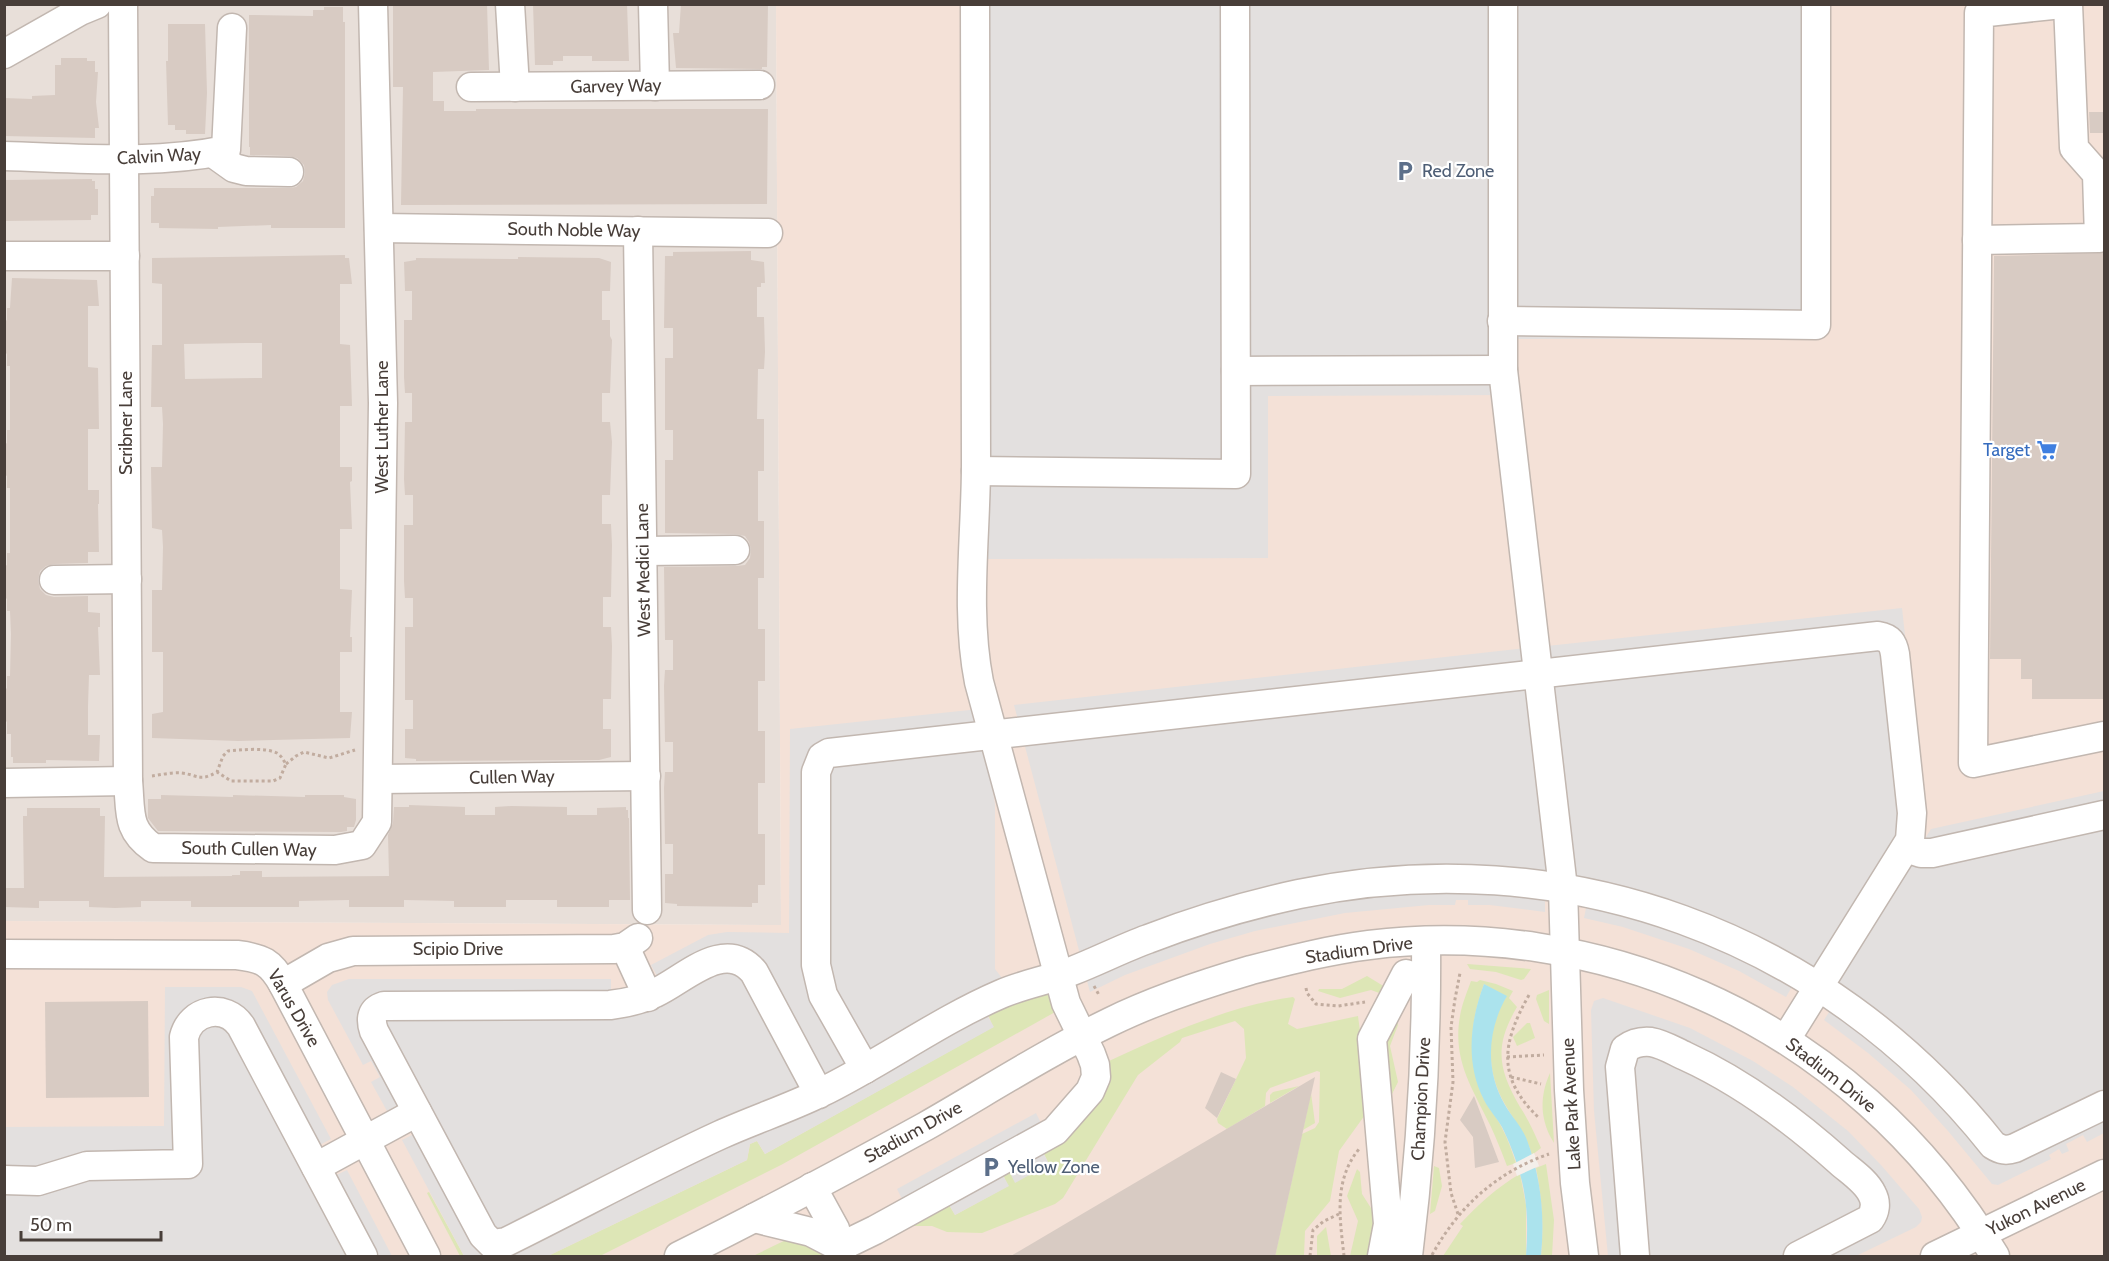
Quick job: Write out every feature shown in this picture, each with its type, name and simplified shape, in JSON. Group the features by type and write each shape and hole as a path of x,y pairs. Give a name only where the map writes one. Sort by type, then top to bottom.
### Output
{"street":[{"path":"4,54 80,11 97,4"},
{"name":"Scribner Lane","path":"123,4 127,579 137,779 132,827 140,839"},
{"name":"West Luther Lane","path":"362,845 377,822 383,409 373,4"},
{"path":"510,4 515,87"},
{"path":"653,4 655,86"},
{"path":"842,1252 875,1230 1055,1131 1083,1100 1095,1083 1097,1072 1067,1007 979,682 974,655 972,628 976,471 975,4"},
{"path":"976,471 1236,474 1235,4"},
{"name":"Lake Park Avenue","path":"1503,4 1503,370 1563,888 1569,1090 1575,1183 1584,1257"},
{"path":"1502,321 1816,326 1816,4"},
{"path":"2062,4 1980,9 1973,763 2104,735"},
{"path":"1977,240 2099,238 2097,174 2074,148 2068,4"},
{"name":"Calvin Way","path":"4,156 191,158 226,150 232,28"},
{"name":"Garvey Way","path":"471,87 760,84"},
{"path":"213,153 234,168 246,171 289,172"},
{"name":"South Noble Way","path":"379,228 768,233"},
{"name":"West Medici Lane","path":"638,231 647,910"},
{"path":"4,256 125,256"},
{"path":"1236,371 1503,370"},
{"path":"643,551 735,550"},
{"path":"54,580 127,579"},
{"path":"865,1069 823,995 817,976 816,772 822,757 837,751 1878,636 1886,637 1895,654 1912,831 1906,848 1786,1039"},
{"name":"Cullen Way","path":"378,778 646,776"},
{"path":"4,783 137,779"},
{"path":"1906,848 1921,853 1932,853 2104,815"},
{"name":"South Cullen Way","path":"140,839 153,848 335,850 362,845"},
{"path":"819,1094 754,972 744,962 729,959 710,962 693,969 648,997 610,1005 384,1005 372,1013 371,1023 374,1031 483,1235 492,1244 506,1242 721,1134 819,1094 995,996 1059,975 1138,942 1228,912 1319,891 1381,882 1433,879 1512,882 1563,888 1641,906 1695,924 1749,948 1819,986 1900,1046 1942,1086 1993,1145 2000,1150 2015,1148 2104,1105"},
{"name":"Stadium Drive","path":"679,1257 812,1188 1111,1021 1232,976 1335,950 1384,943 1426,941 1463,941 1565,952 1644,973 1723,1004 1786,1039 1843,1080 1904,1136 1957,1199 1988,1245"},
{"name":"Champion Drive","path":"1407,1257 1421,1109 1426,941"},
{"name":"Scipio Drive","path":"283,984 328,958 367,949 602,949 631,943 648,997"},
{"name":"Varus Drive","path":"4,954 237,955 266,962 283,984 426,1257"},
{"path":"1382,1257 1388,1224 1372,1039 1406,974"},
{"path":"4,1180 38,1180 87,1166 188,1164 184,1037 190,1022 202,1013 224,1014 237,1020 363,1257"},
{"path":"1635,1257 1620,1067 1626,1049 1637,1042 1658,1044 1714,1069 1811,1136 1870,1190 1875,1203 1874,1213 1870,1219 1798,1257"},
{"path":"316,1167 417,1112"},
{"name":"Yukon Avenue","path":"1935,1257 1988,1245 2104,1174"},
{"path":"812,1188 831,1220 842,1252"},
{"path":"754,1218 811,1232 842,1252"}],"path":[{"path":"217,772 231,781 273,781 280,778 286,764 304,752 329,758 357,750"},
{"path":"137,779 179,773 206,778 217,772 223,756 228,751 276,752 282,756 286,764"},
{"path":"1458,1214 1451,1193 1445,1142 1453,1082 1452,1027 1461,973"},
{"path":"1529,995 1508,1041 1507,1057 1510,1076 1518,1094 1539,1118"},
{"path":"1507,1057 1544,1055"},
{"path":"1510,1076 1541,1084"},
{"path":"1432,1257 1458,1214 1495,1181 1509,1172 1550,1154"},
{"path":"1310,1257 1313,1230 1324,1221 1339,1214"}],"shaded area":[{"path":"5,5 776,5 781,925 5,921"},
{"path":"776,5 2104,5 2104,1256 5,1256 5,921 781,925"},
{"name":"Red Zone","path":"984,5 1825,5 1825,338 1514,339 1514,395 1268,396 1268,558 985,559"},
{"path":"1902,608 1923,798 1803,991 1793,985 1786,997 1739,971 1689,949 1623,927 1584,918 1591,884 1576,880 1547,646"},
{"path":"1527,648 1553,898 1545,898 1545,912 1490,905 1468,905 1468,900 1456,900 1455,905 1429,905 1345,913 1255,931 1210,944 1125,975 1090,992 1014,705"},
{"path":"979,709 995,804 995,969 1002,978 1044,991 987,1015 994,1027 765,1154 757,1141 750,1144 747,1160 548,1256 464,1256 402,1140 414,1134 398,1105 387,1111 371,1082 380,1077 371,1061 363,1065 328,1000 327,992 332,985 349,979 611,979 613,994 657,976 651,965 708,935 727,932 789,933 790,729"},
{"path":"2104,791 2104,1133 2087,1142 2083,1135 2066,1144 2069,1151 2062,1154 2059,1149 2049,1155 2051,1159 1998,1185 1992,1184 1911,1090 1868,1053 1824,1020 1831,1009 1822,1003 1931,829"},
{"path":"165,987 241,987 252,991 331,1139 318,1146 334,1176 347,1170 392,1256 5,1256 4,1127 164,1126"},
{"path":"1603,998 1690,1028 1753,1061 1793,1087 1848,1131 1881,1165 1919,1209 1921,1222 1916,1227 1856,1256 1608,1256 1594,1111 1591,1010 1594,1001"},
{"name":"Yellow Zone","path":"1036,1113 1052,1145 1043,1152 1049,1164 1015,1183 1008,1169 1002,1174 1009,1186 955,1215 948,1203 913,1221 897,1189"}],"green space":[{"path":"1467,964 1531,969 1521,980 1496,972 1470,969"},
{"path":"1367,976 1385,987 1382,994 1371,990 1340,998 1318,991 1319,989 1342,989"},
{"path":"1480,980 1513,991 1509,998 1517,1007 1502,1046 1503,1069 1541,1148 1532,1155 1494,1079 1491,1065 1492,1037 1499,1010 1506,997 1484,984 1473,1026 1474,1069 1483,1097 1504,1132 1516,1163 1507,1166 1471,1087 1459,1047 1458,1032 1463,1003 1471,981"},
{"path":"1549,990 1549,1024 1544,1021 1536,999 1537,995"},
{"path":"1050,992 1057,1011 781,1165 600,1256 548,1256 747,1160 750,1144 757,1141 765,1154 993,1027 987,1012"},
{"path":"1293,997 1295,999 1288,1024 1297,1029 1358,1016 1370,1108 1339,1151 1330,1201 1305,1231 1304,1256 1275,1256 1302,1134 1315,1128 1319,1122 1320,1072 1317,1071 1270,1088 1266,1093 1265,1106 1227,1129 1218,1123 1217,1119 1246,1058 1244,1029 1235,1021 1182,1038 1138,1075 1063,1198 1055,1204 982,1233 947,1232 932,1226 903,1226 948,1203 955,1215 1008,1186 1002,1172 1049,1164 1043,1152 1109,1077 1109,1061 1176,1031 1222,1014"},
{"path":"1397,1020 1398,1025 1390,1046 1398,1082 1392,1094 1380,1048"},
{"path":"1527,1023 1530,1023 1535,1038 1517,1046 1513,1037"},
{"path":"1550,1073 1554,1143 1546,1126 1543,1109 1544,1091"},
{"path":"1299,1086 1270,1103 1270,1095 1273,1092"},
{"path":"1311,1093 1315,1123 1303,1130"},
{"path":"1546,1164 1554,1220 1552,1256 1541,1256 1542,1212 1536,1168"},
{"path":"1434,1166 1439,1168 1442,1186 1435,1211 1430,1214"},
{"path":"1357,1169 1360,1172 1362,1194 1378,1219 1369,1256 1350,1256 1358,1221 1347,1196"},
{"path":"1520,1174 1526,1205 1526,1256 1443,1256 1463,1226 1460,1224 1488,1197"},
{"path":"429,1192 464,1256 460,1256 427,1193"},
{"path":"1326,1227 1331,1256 1317,1256 1317,1236"},
{"path":"792,1237 832,1256 753,1256"}],"water":[{"path":"1484,984 1507,996 1500,1009 1492,1036 1492,1065 1499,1092 1525,1135 1536,1169 1542,1212 1541,1256 1526,1256 1527,1215 1520,1174 1507,1138 1484,1100 1474,1071 1473,1027"}],"pier":[{"path":"1534,1153 1539,1166 1517,1176 1513,1164"}],"building":[{"path":"393,4 487,4 489,70 433,72 433,101 444,101 444,111 476,111 476,109 768,109 767,204 401,205 403,87 393,87"},
{"path":"533,4 627,4 629,61 592,61 592,56 563,56 563,61 553,61 553,65 535,65"},
{"path":"681,4 768,4 767,67 762,67 762,69 676,68 673,33 679,33"},
{"path":"324,7 343,7 343,22 345,22 345,228 271,228 271,225 218,227 218,229 159,228 159,223 151,223 151,196 154,196 154,188 289,188 296,187 303,181 304,165 297,158 250,155 249,15 313,16 313,10 324,10"},
{"path":"168,24 205,24 207,93 205,134 186,134 186,130 175,130 175,125 168,125 166,61 168,61"},
{"path":"61,58 87,58 87,61 95,61 95,72 98,72 96,102 99,128 95,128 95,138 4,136 4,98 32,99 32,96 55,95 55,65 61,65"},
{"path":"2089,112 2104,112 2104,133 2090,133"},
{"path":"92,179 95,181 95,189 98,189 98,215 91,215 91,220 4,221 4,180"},
{"path":"751,251 751,260 764,262 765,283 757,287 757,317 764,317 765,352 764,369 758,369 757,419 764,419 764,471 758,471 758,521 764,521 764,578 758,578 758,629 765,629 765,681 758,681 758,731 765,731 765,783 758,783 758,834 765,834 765,885 758,885 758,903 752,903 752,907 677,906 677,904 665,903 665,874 673,874 673,844 665,844 664,788 665,772 673,772 673,742 665,742 664,686 665,670 673,670 673,640 665,640 664,567 745,565 750,558 751,549 745,536 735,534 665,533 665,460 673,460 673,430 665,430 665,358 673,358 673,328 664,328 665,256 673,256 673,252"},
{"name":"Target","path":"2104,253 2104,699 2032,699 2032,679 2021,679 2021,659 1990,659 1994,256"},
{"path":"345,255 345,258 349,258 352,284 340,284 340,344 350,345 352,406 340,406 340,467 352,467 352,481 350,482 352,529 340,529 340,589 352,590 350,637 352,637 352,652 340,652 340,712 352,712 350,738 238,741 152,738 152,714 163,712 163,652 152,652 152,590 162,590 163,547 162,530 152,528 151,467 162,467 163,424 162,407 151,407 152,345 162,345 162,284 152,283 152,258","holes":["262,343 262,378 185,379 184,344"]},
{"path":"518,257 599,258 611,262 610,291 602,291 602,320 610,320 612,340 610,393 602,393 602,422 610,422 612,442 610,495 602,495 602,524 611,524 612,545 611,597 603,597 603,627 611,627 612,646 611,699 603,699 603,729 611,729 611,757 599,760 416,761 416,759 405,758 405,729 413,729 413,700 405,700 405,627 413,627 413,598 405,598 404,525 413,525 413,495 405,495 404,479 405,422 412,422 412,393 405,393 404,320 412,320 412,291 405,291 404,262 416,260 416,258 518,259"},
{"path":"12,278 97,280 99,306 88,306 88,367 98,368 99,429 88,429 88,490 99,490 99,552 88,552 88,563 46,566 40,571 38,580 40,589 46,595 54,597 88,596 88,612 100,613 100,627 98,627 100,675 89,675 88,706 88,735 100,735 99,761 46,760 46,763 13,763 11,734 7,734 7,722 4,719 4,691 7,688 7,676 10,676 11,634 10,611 7,611 7,599 4,596 4,567 7,565 7,553 10,553 10,488 7,488 7,476 4,474 4,445 7,443 7,430 10,430 10,366 7,366 7,354 4,351 4,322 7,320 7,308 10,308"},
{"path":"161,795 305,797 305,795 344,795 344,797 356,799 356,820 354,827 347,827 347,831 341,832 158,831 148,818 148,799 161,799"},
{"path":"409,805 465,807 465,815 495,815 495,807 511,806 567,807 567,815 597,815 597,808 626,807 629,818 630,900 609,900 609,907 557,907 557,900 506,900 506,907 454,907 454,901 404,900 404,907 349,907 349,900 299,901 299,907 191,907 191,901 141,901 141,907 115,908 89,907 89,901 39,901 39,908 4,907 4,888 24,888 23,816 27,816 27,808 100,808 100,816 105,816 104,877 232,876 240,875 240,871 262,871 262,877 389,876 388,835 393,823 394,807 409,807"},
{"path":"148,1001 149,1097 46,1098 45,1002"},
{"path":"1221,1072 1236,1079 1217,1118 1205,1108"},
{"path":"1315,1077 1275,1257 1009,1257 1082,1214"},
{"path":"1474,1096 1499,1162 1475,1168 1473,1137 1460,1120"}],"place":[{"name":"Red Zone","path":"1405,171"},
{"name":"Target","path":"2047,450"},
{"name":"Yellow Zone","path":"991,1167"}]}
